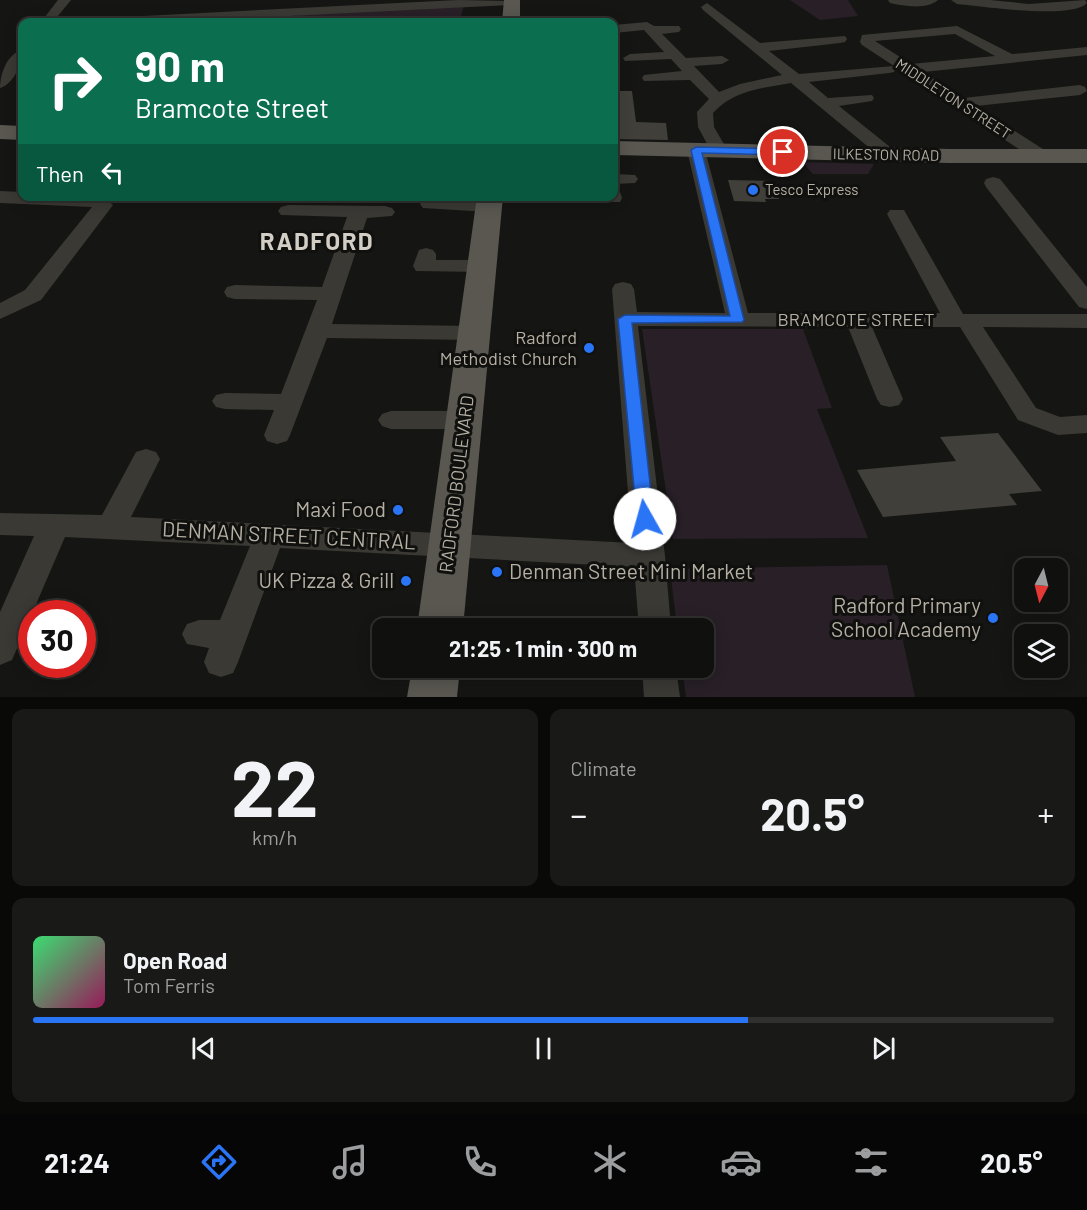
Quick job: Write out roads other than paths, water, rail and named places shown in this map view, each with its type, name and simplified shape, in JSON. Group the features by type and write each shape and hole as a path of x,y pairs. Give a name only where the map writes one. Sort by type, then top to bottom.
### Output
{"main road":[{"path":"511,1 511,18"},
{"path":"0,132 18,133"},
{"name":"ILKESTON ROAD","path":"618,148 889,155 1087,156"},
{"name":"RADFORD BOULEVARD","path":"441,618 489,201"},
{"path":"432,697 435,678"}],"street":[{"path":"50,18 65,0"},
{"path":"208,17 214,0"},
{"path":"894,0 909,5 932,0"},
{"path":"957,0 1031,14 1082,2"},
{"path":"191,18 288,6 511,1"},
{"path":"125,18 132,7"},
{"path":"707,7 889,155"},
{"path":"618,29 647,26 718,100"},
{"path":"651,30 674,29"},
{"name":"MIDDLETON STREET","path":"1009,58 957,30 867,38 867,42 898,69 959,103 1043,157"},
{"path":"757,48 840,39"},
{"path":"649,78 680,60 691,47"},
{"path":"738,320 707,151 705,112 709,105 759,84 1087,51"},
{"path":"630,58 722,60"},
{"path":"0,82 18,59"},
{"path":"959,103 1080,90"},
{"path":"825,103 865,97"},
{"path":"995,183 1085,319"},
{"path":"0,197 18,197"},
{"path":"0,312 33,295 103,205 96,201"},
{"path":"430,204 489,201"},
{"path":"288,211 385,212"},
{"path":"277,435 332,294 359,212"},
{"path":"897,214 961,320 1027,414 1058,426 1087,424"},
{"path":"426,254 424,266 482,266"},
{"path":"623,289 655,618"},
{"path":"246,296 332,294"},
{"name":"BRAMCOTE STREET","path":"625,319 1085,319"},
{"path":"857,320 890,399"},
{"path":"318,332 475,333"},
{"path":"225,400 289,402"},
{"path":"391,420 465,420"},
{"path":"111,527 146,459"},
{"name":"DENMAN STREET CENTRAL","path":"0,524 111,527 650,556"},
{"path":"0,650 54,526"},
{"path":"217,644 269,536"},
{"path":"660,678 662,697"}],"place":[{"name":"Tesco Express","path":"753,190"},
{"name":"Radford Methodist Church","path":"589,348"},
{"name":"Maxi Food","path":"398,510"},
{"name":"Denman Street Mini Market","path":"497,572"},
{"name":"UK Pizza & Grill","path":"406,581"},
{"name":"Radford Primary School Academy","path":"993,618"}],"district":[{"name":"RADFORD","path":"317,242"}]}
